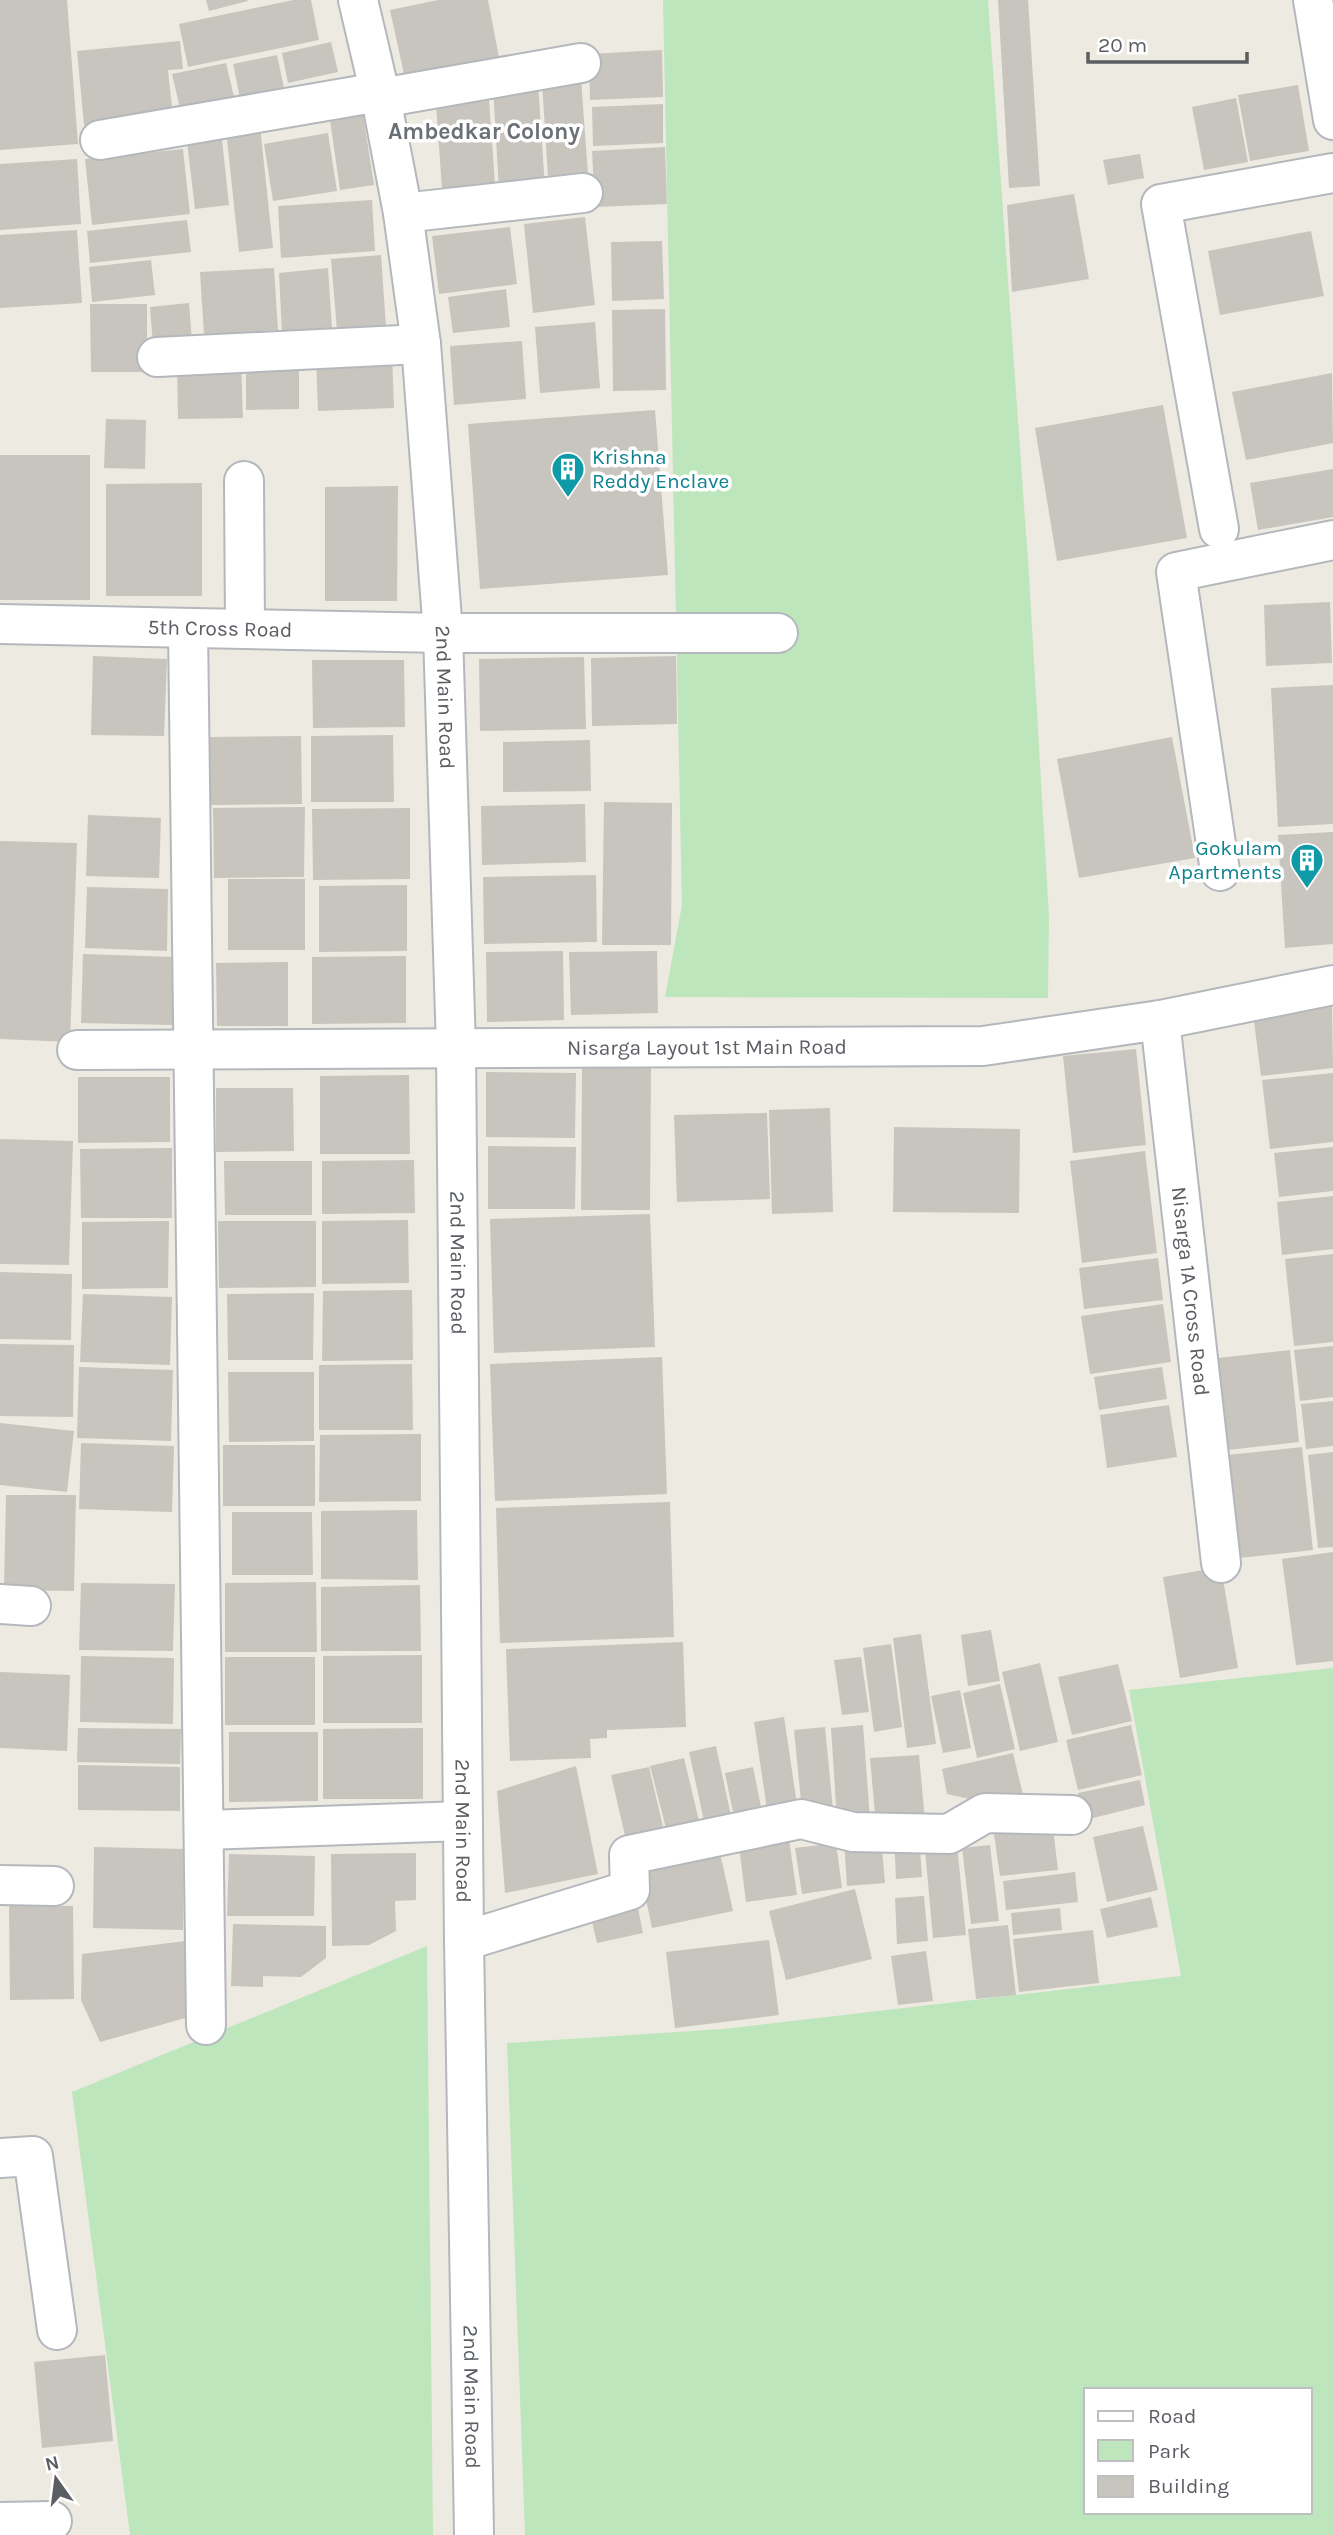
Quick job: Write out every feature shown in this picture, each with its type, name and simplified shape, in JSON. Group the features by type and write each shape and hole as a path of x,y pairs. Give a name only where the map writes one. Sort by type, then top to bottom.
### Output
{"street":[{"path":"1313,0 1333,120"},
{"name":"2nd Main Road","path":"363,1 402,213 421,344 443,634 456,1048 464,1941 474,2535"},
{"path":"100,141 581,63"},
{"path":"1219,529 1161,204 1333,173"},
{"path":"402,213 583,193"},
{"path":"157,358 421,344"},
{"path":"244,481 245,629"},
{"path":"1220,871 1176,572 1333,540"},
{"name":"5th Cross Road","path":"0,624 443,634 778,633"},
{"path":"188,628 206,2025"},
{"name":"Nisarga Layout 1st Main Road","path":"77,1050 983,1046 1160,1020 1333,985"},
{"name":"Nisarga 1A Cross Road","path":"1160,1020 1221,1563"},
{"path":"464,1941 630,1891 629,1855 801,1819 852,1832 949,1833 985,1813 1072,1815"},
{"path":"205,1830 463,1821"},
{"path":"0,1885 54,1886"},
{"path":"0,2158 33,2156 57,2330"},
{"path":"0,2522 52,2521"}],"green space":[{"path":"663,0 988,0 1029,576 1049,917 1048,998 665,997 682,905"},
{"path":"1333,1668 1333,2535 525,2535 507,2043 723,2029 1181,1976 1129,1690"},
{"path":"427,1946 433,2535 130,2535 72,2092"}],"building":[{"path":"0,0 67,0 78,144 0,150"},
{"path":"206,0 247,0 248,1 209,11"},
{"path":"293,0 311,0 319,40 188,67 179,24"},
{"path":"438,0 488,0 501,68 407,88 390,10"},
{"path":"998,0 1028,0 1040,186 1009,188"},
{"path":"180,41 183,69 168,70 173,116 84,125 77,51"},
{"path":"331,42 338,72 288,83 282,53"},
{"path":"662,50 663,97 590,100 589,54"},
{"path":"277,55 284,88 240,98 233,64"},
{"path":"226,63 234,97 180,108 172,74"},
{"path":"581,79 588,174 548,177 542,82"},
{"path":"538,83 545,188 499,191 493,86"},
{"path":"1298,85 1309,151 1250,161 1238,95"},
{"path":"1236,98 1248,162 1204,170 1192,107"},
{"path":"489,100 495,184 442,189 436,104"},
{"path":"663,104 663,143 593,146 592,107"},
{"path":"362,108 374,185 340,190 329,113"},
{"path":"260,126 273,248 239,252 226,130"},
{"path":"221,130 229,205 195,209 186,134"},
{"path":"328,133 337,191 273,201 264,144"},
{"path":"665,147 667,204 595,207 592,151"},
{"path":"183,149 190,214 92,225 85,159"},
{"path":"1140,154 1144,178 1108,185 1103,160"},
{"path":"77,159 81,224 0,230 0,164"},
{"path":"1074,194 1089,279 1012,292 1007,205"},
{"path":"372,200 375,251 281,258 278,206"},
{"path":"585,217 595,305 533,313 524,224"},
{"path":"187,220 191,252 90,263 87,231"},
{"path":"510,227 517,284 439,294 432,236"},
{"path":"77,230 82,303 0,308 0,235"},
{"path":"1311,231 1324,296 1220,315 1208,251"},
{"path":"662,241 664,299 612,301 611,242"},
{"path":"381,255 386,327 337,330 331,259"},
{"path":"151,260 155,295 92,302 89,267"},
{"path":"274,268 278,330 204,335 200,272"},
{"path":"328,268 332,329 282,333 279,273"},
{"path":"506,289 510,327 453,333 448,297"},
{"path":"189,303 192,342 153,345 150,307"},
{"path":"90,304 147,304 147,372 91,372"},
{"path":"665,309 666,390 613,391 612,310"},
{"path":"595,322 600,388 540,393 535,327"},
{"path":"522,341 526,399 454,405 450,346"},
{"path":"392,353 394,408 318,411 316,356"},
{"path":"299,359 299,409 246,410 246,361"},
{"path":"177,362 241,362 243,418 178,419"},
{"path":"1332,373 1333,443 1246,460 1232,392"},
{"path":"1163,405 1187,538 1057,561 1035,428"},
{"name":"Krishna Reddy Enclave","path":"655,410 668,575 480,589 468,424"},
{"path":"106,419 146,420 145,469 104,468"},
{"path":"0,455 90,455 90,600 0,600"},
{"path":"1333,469 1333,517 1258,530 1250,483"},
{"path":"202,483 202,596 106,596 106,484"},
{"path":"398,486 397,601 325,601 325,487"},
{"path":"1330,602 1332,663 1266,666 1264,605"},
{"path":"93,656 167,659 164,736 91,735"},
{"path":"676,656 677,724 592,726 591,658"},
{"path":"584,657 586,729 480,731 479,659"},
{"path":"312,660 404,660 405,727 313,728"},
{"path":"1333,685 1333,824 1278,827 1271,688"},
{"path":"393,735 394,802 311,802 311,736"},
{"path":"301,736 302,804 210,805 210,737"},
{"path":"1172,737 1195,858 1079,878 1057,759"},
{"path":"590,740 591,791 503,792 503,742"},
{"path":"604,802 672,803 671,945 602,945"},
{"path":"585,804 586,862 482,865 481,806"},
{"path":"305,807 304,877 214,878 213,808"},
{"path":"410,808 410,879 313,880 312,809"},
{"path":"88,815 161,818 159,878 86,876"},
{"name":"Gokulam Apartments","path":"1333,832 1333,944 1285,948 1278,835"},
{"path":"0,841 77,843 70,1042 0,1039"},
{"path":"596,875 597,942 484,944 483,877"},
{"path":"228,879 305,879 305,950 228,950"},
{"path":"407,885 407,951 319,952 319,886"},
{"path":"87,887 168,889 167,951 85,948"},
{"path":"563,951 564,1020 487,1022 486,952"},
{"path":"657,951 658,1013 571,1015 569,952"},
{"path":"83,954 175,957 172,1025 81,1023"},
{"path":"406,956 406,1023 312,1024 312,957"},
{"path":"288,962 288,1026 217,1026 216,963"},
{"path":"1332,1005 1333,1068 1261,1076 1253,1014"},
{"path":"1136,1049 1146,1145 1073,1153 1063,1056"},
{"path":"582,1068 651,1068 650,1210 581,1210"},
{"path":"486,1072 576,1073 575,1138 486,1137"},
{"path":"1333,1073 1333,1142 1270,1149 1262,1080"},
{"path":"409,1075 410,1154 320,1154 320,1076"},
{"path":"78,1077 170,1077 170,1142 78,1143"},
{"path":"216,1088 293,1088 294,1151 216,1152"},
{"path":"830,1108 833,1212 772,1214 769,1110"},
{"path":"767,1113 770,1199 677,1202 674,1115"},
{"path":"894,1127 1020,1129 1019,1213 893,1212"},
{"path":"0,1139 73,1141 69,1265 0,1264"},
{"path":"488,1146 576,1147 575,1209 488,1209"},
{"path":"1333,1147 1333,1191 1279,1197 1274,1153"},
{"path":"172,1148 172,1218 81,1218 80,1149"},
{"path":"1145,1151 1157,1253 1082,1263 1070,1161"},
{"path":"414,1160 415,1213 322,1214 322,1161"},
{"path":"224,1161 312,1161 312,1215 225,1215"},
{"path":"1333,1196 1333,1249 1282,1255 1277,1202"},
{"path":"650,1214 655,1347 494,1353 490,1219"},
{"path":"408,1220 409,1283 322,1284 322,1221"},
{"path":"169,1221 168,1288 82,1289 82,1222"},
{"path":"218,1221 316,1221 316,1287 219,1288"},
{"path":"1333,1254 1333,1342 1294,1346 1285,1259"},
{"path":"1158,1258 1163,1300 1084,1309 1079,1268"},
{"path":"0,1272 72,1274 71,1340 0,1339"},
{"path":"412,1290 413,1360 322,1361 323,1291"},
{"path":"314,1293 313,1360 228,1360 227,1294"},
{"path":"83,1294 172,1297 170,1365 80,1362"},
{"path":"1163,1304 1171,1362 1090,1374 1081,1316"},
{"path":"0,1344 74,1345 73,1417 0,1416"},
{"path":"1333,1346 1333,1397 1300,1401 1294,1350"},
{"path":"1290,1350 1299,1442 1228,1450 1218,1358"},
{"path":"662,1357 667,1494 495,1501 490,1364"},
{"path":"412,1364 413,1430 319,1430 319,1365"},
{"path":"79,1367 173,1370 171,1441 77,1438"},
{"path":"1162,1367 1167,1399 1099,1410 1094,1377"},
{"path":"228,1372 314,1372 314,1441 229,1442"},
{"path":"1333,1401 1333,1446 1306,1449 1301,1404"},
{"path":"1169,1405 1177,1457 1107,1468 1100,1415"},
{"path":"0,1423 74,1431 67,1492 0,1485"},
{"path":"421,1434 421,1501 319,1502 320,1435"},
{"path":"81,1443 174,1446 172,1512 79,1509"},
{"path":"223,1445 315,1445 315,1506 223,1506"},
{"path":"1302,1447 1313,1550 1239,1558 1228,1455"},
{"path":"1333,1452 1333,1547 1318,1548 1308,1455"},
{"path":"6,1495 76,1495 74,1591 4,1590"},
{"path":"670,1502 674,1637 500,1643 496,1508"},
{"path":"417,1510 418,1580 321,1579 321,1511"},
{"path":"232,1512 312,1512 313,1575 232,1575"},
{"path":"1333,1552 1333,1661 1296,1665 1282,1559"},
{"path":"1221,1567 1238,1668 1180,1678 1163,1577"},
{"path":"316,1582 317,1652 225,1652 225,1583"},
{"path":"81,1583 175,1584 173,1651 79,1650"},
{"path":"420,1585 421,1651 321,1651 321,1587"},
{"path":"991,1630 1000,1681 968,1686 961,1635"},
{"path":"921,1634 936,1744 907,1748 893,1638"},
{"path":"683,1642 686,1727 607,1730 607,1738 590,1739 591,1758 510,1761 506,1649"},
{"path":"891,1644 902,1727 874,1732 863,1648"},
{"path":"422,1655 422,1723 323,1723 323,1656"},
{"path":"81,1656 174,1658 173,1724 80,1722"},
{"path":"225,1657 315,1657 315,1725 225,1725"},
{"path":"861,1657 869,1712 842,1715 834,1660"},
{"path":"1040,1663 1058,1742 1020,1751 1002,1672"},
{"path":"1118,1664 1132,1721 1072,1735 1058,1677"},
{"path":"0,1672 70,1675 67,1751 0,1748"},
{"path":"1000,1684 1015,1749 977,1758 963,1693"},
{"path":"960,1690 971,1748 943,1753 931,1696"},
{"path":"784,1717 798,1811 768,1816 754,1722"},
{"path":"863,1725 870,1819 837,1821 831,1728"},
{"path":"1131,1725 1142,1775 1078,1790 1066,1740"},
{"path":"825,1727 833,1809 802,1812 794,1730"},
{"path":"78,1728 181,1729 180,1764 77,1762"},
{"path":"423,1728 423,1799 323,1799 323,1729"},
{"path":"229,1732 318,1732 318,1801 229,1802"},
{"path":"716,1746 733,1825 706,1830 689,1752"},
{"path":"1013,1753 1024,1799 996,1805 947,1794 942,1769"},
{"path":"919,1755 925,1821 876,1825 870,1758"},
{"path":"684,1758 700,1825 667,1832 650,1766"},
{"path":"78,1765 180,1767 180,1811 78,1810"},
{"path":"576,1766 598,1874 505,1893 497,1791"},
{"path":"649,1767 664,1831 626,1840 611,1775"},
{"path":"753,1767 763,1817 735,1822 725,1773"},
{"path":"1140,1780 1145,1805 1085,1820 1078,1793"},
{"path":"1052,1820 1058,1870 1000,1876 993,1827"},
{"path":"1143,1826 1158,1890 1107,1902 1093,1837"},
{"path":"788,1832 797,1895 746,1902 738,1838"},
{"path":"919,1835 922,1877 896,1879 894,1837"},
{"path":"956,1835 966,1935 933,1938 924,1839"},
{"path":"881,1838 885,1883 847,1886 844,1841"},
{"path":"836,1843 842,1888 802,1894 795,1848"},
{"path":"718,1844 733,1911 652,1928 638,1861"},
{"path":"990,1845 999,1921 971,1924 962,1848"},
{"path":"94,1847 184,1849 183,1930 93,1928"},
{"path":"416,1853 416,1900 395,1901 396,1931 369,1945 332,1946 331,1854"},
{"path":"229,1854 315,1856 314,1916 227,1916"},
{"path":"1075,1872 1078,1902 1006,1910 1003,1881"},
{"path":"855,1889 872,1959 786,1980 769,1911"},
{"path":"924,1896 928,1941 897,1944 895,1898"},
{"path":"1151,1897 1158,1927 1107,1938 1100,1909"},
{"path":"637,1903 643,1933 597,1943 590,1913"},
{"path":"9,1906 73,1906 74,1999 10,2000"},
{"path":"1060,1908 1062,1930 1013,1935 1011,1913"},
{"path":"233,1924 326,1926 326,1958 301,1977 263,1976 263,1987 231,1986"},
{"path":"1008,1925 1016,1995 976,1999 968,1929"},
{"path":"1093,1930 1099,1983 1019,1992 1013,1939"},
{"path":"769,1940 779,2015 675,2028 666,1952"},
{"path":"185,1941 189,2017 100,2042 81,2000 82,1954"},
{"path":"926,1951 933,2001 898,2005 891,1956"},
{"path":"105,2355 113,2441 42,2448 34,2362"}],"place":[{"name":"Krishna Reddy Enclave","path":"568,499"},
{"name":"Gokulam Apartments","path":"1307,890"}],"district":[{"name":"Ambedkar Colony","path":"484,131"}]}
